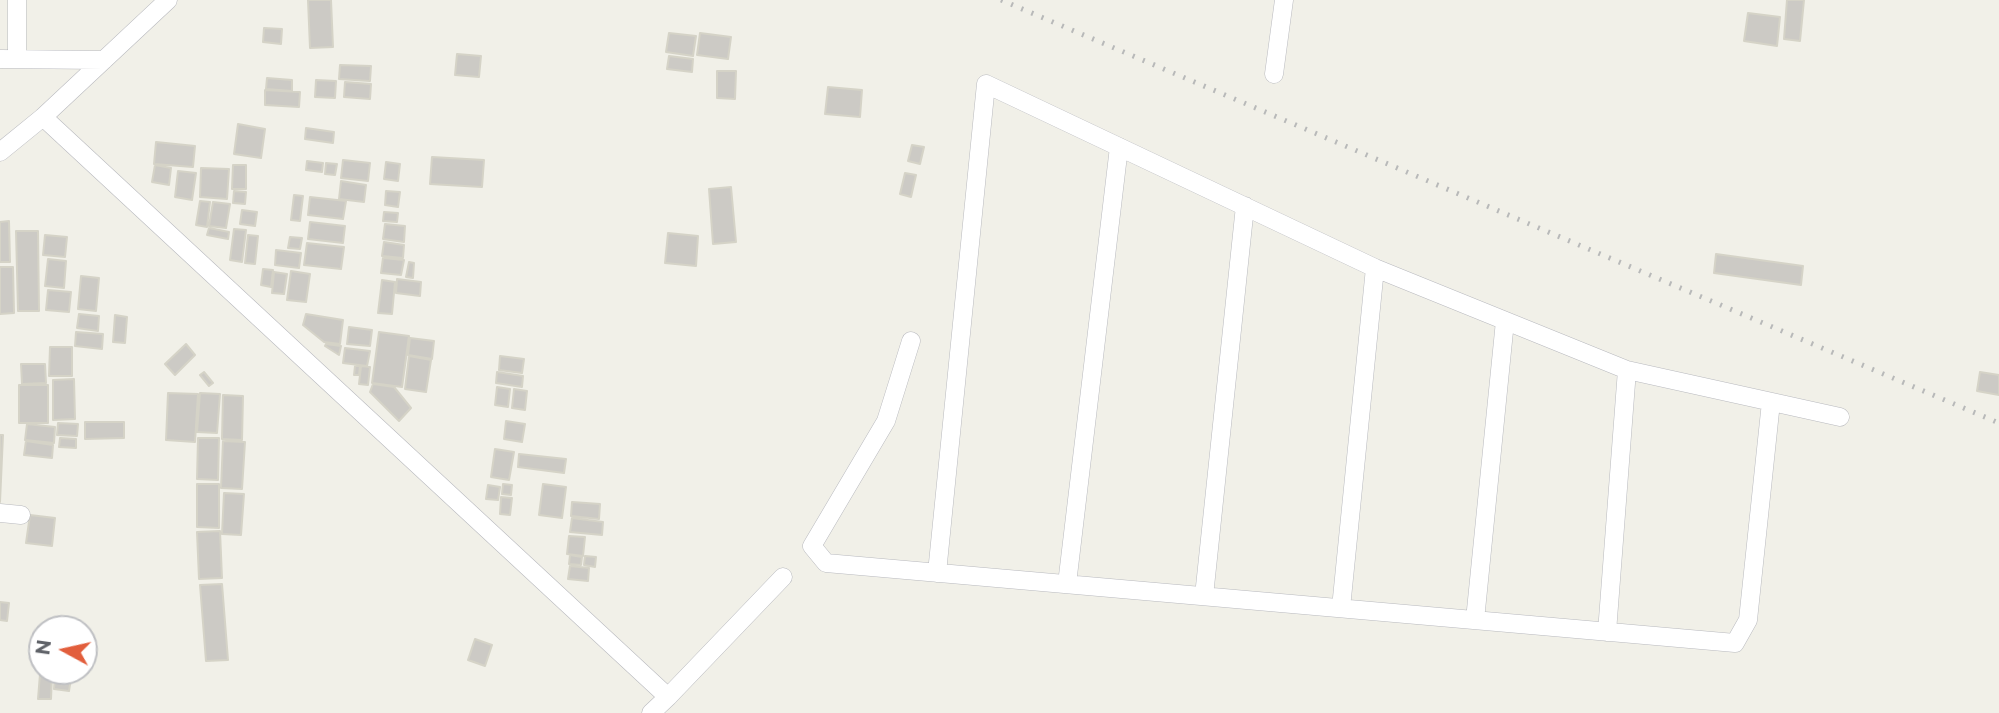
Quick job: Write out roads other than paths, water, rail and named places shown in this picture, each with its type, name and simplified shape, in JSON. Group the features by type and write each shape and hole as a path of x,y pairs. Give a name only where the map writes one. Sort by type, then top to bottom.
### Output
{"street":[{"path":"17,0 9,59 104,60"},
{"path":"1274,74 1284,0"},
{"path":"0,152 43,117 163,3"},
{"path":"937,573 986,84 1375,268 1627,370 1840,417"},
{"path":"43,117 668,697"},
{"path":"1067,584 1119,147"},
{"path":"1204,596 1245,206"},
{"path":"1341,608 1375,268"},
{"path":"1475,620 1505,321"},
{"path":"911,341 886,421 812,546 826,563 1735,643 1748,620 1771,402"},
{"path":"1607,632 1627,370"},
{"path":"0,513 21,515"},
{"path":"651,713 783,577"}],"railway":[{"path":"1001,0 1999,423"}]}
